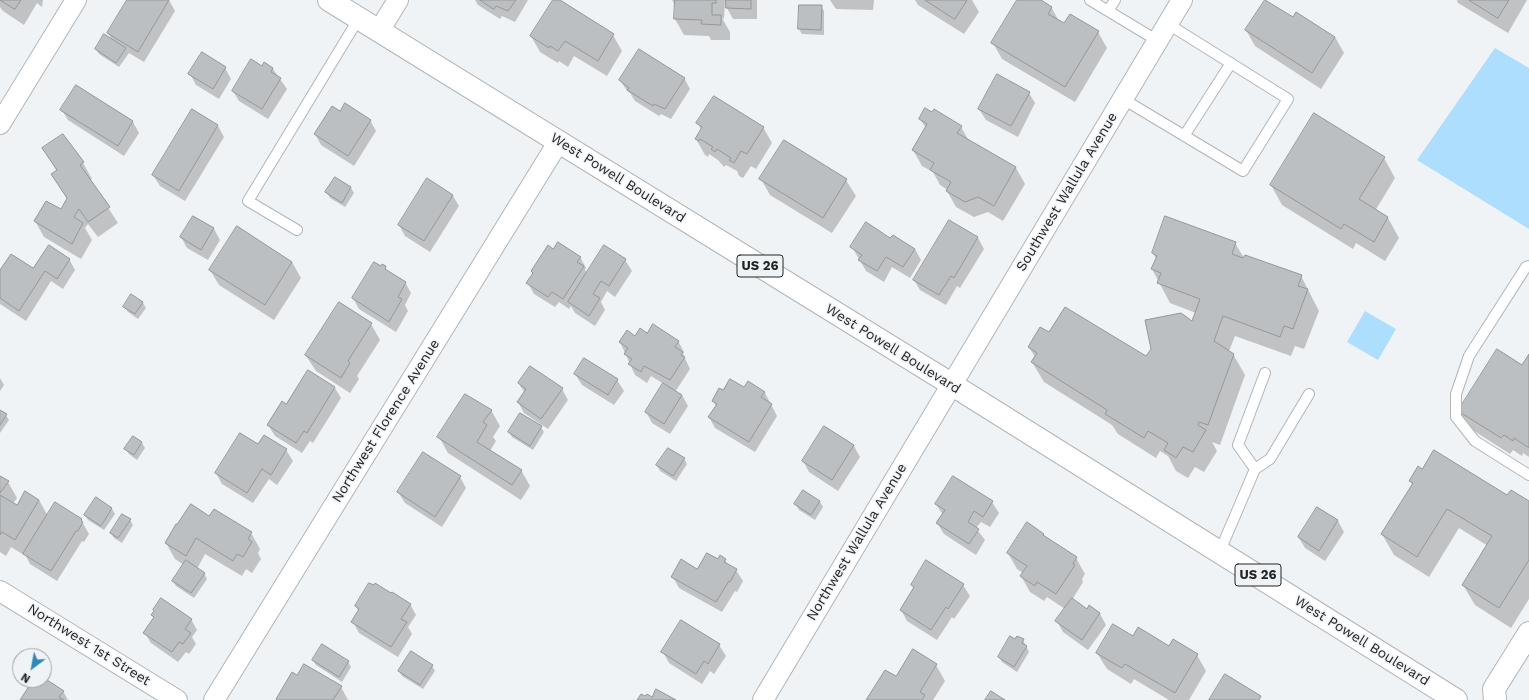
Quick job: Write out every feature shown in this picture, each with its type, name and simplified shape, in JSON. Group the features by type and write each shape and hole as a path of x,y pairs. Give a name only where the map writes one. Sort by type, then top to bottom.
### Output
{"main road":[{"name":"West Powell Boulevard","path":"329,0 1220,551 1456,700"},
{"path":"1495,700 1494,689 1529,633"}],"street":[{"path":"0,124 76,0"},
{"path":"379,31 398,0"},
{"name":"Southwest Wallula Avenue","path":"951,384 1182,0"},
{"name":"Northwest Florence Avenue","path":"214,700 559,141"},
{"name":"Northwest Wallula Avenue","path":"763,700 951,384"},
{"name":"Northwest 1st Street","path":"0,591 177,700"}],"lane":[{"path":"1090,0 1158,41"},
{"path":"1108,11 1115,0"},
{"path":"297,230 248,201 359,18"},
{"path":"1123,99 1243,171 1288,99 1168,24"},
{"path":"1184,136 1231,63"},
{"path":"1529,266 1526,267 1470,356 1456,394 1456,417 1475,441 1529,475"},
{"path":"1255,469 1238,445 1265,373"},
{"path":"1220,551 1255,469 1270,459 1309,394"}],"shaded area":[{"path":"1495,48 1529,68 1529,229 1417,160"},
{"path":"1365,311 1396,329 1378,360 1347,342"}],"building":[{"path":"0,0 21,0 15,9"},
{"path":"127,0 169,0 138,52 107,33"},
{"path":"480,0 516,0 508,11 496,6 494,9"},
{"path":"553,0 560,0 614,34 598,61 565,41 558,51 550,46 549,48 530,36"},
{"path":"675,0 716,0 716,3 712,3 712,15 721,15 721,25 701,24 702,20 674,19"},
{"path":"726,0 751,0 751,9 726,8"},
{"path":"925,0 967,0 955,19"},
{"path":"1017,0 1041,0 1052,7 1048,14 1064,23 1070,14 1099,31 1065,87 991,43"},
{"path":"1265,0 1293,17 1296,12 1335,37 1312,73 1245,30"},
{"path":"1469,0 1509,0 1498,18"},
{"path":"799,5 822,5 821,30 798,29"},
{"path":"104,34 126,48 116,63 95,49"},
{"path":"639,49 685,78 665,109 654,104 653,106 627,90 629,88 619,80"},
{"path":"202,52 226,67 213,89 188,74"},
{"path":"251,59 262,66 264,62 273,68 271,72 281,78 262,109 232,91"},
{"path":"997,74 1030,92 1011,126 978,109"},
{"path":"76,85 133,121 118,146 60,110"},
{"path":"714,96 764,127 747,154 741,151 734,163 729,160 731,158 717,149 715,152 711,149 713,147 700,139 699,141 695,139 702,127 696,123"},
{"path":"345,103 371,120 348,156 314,134 332,106 340,111"},
{"path":"925,108 932,112 934,109 962,126 957,133 1016,167 994,206 978,197 965,202 946,191 951,182 930,170 934,163 912,150 927,124 919,119"},
{"path":"192,109 218,125 179,191 152,175"},
{"path":"1314,113 1385,157 1359,199 1388,217 1374,242 1344,224 1341,229 1270,185"},
{"path":"63,134 84,162 80,165 110,207 88,222 79,209 74,217 83,223 72,244 34,221 46,201 61,209 67,198 51,174 57,170 42,148"},
{"path":"784,140 847,179 823,218 759,179"},
{"path":"335,177 351,187 342,203 325,192"},
{"path":"427,178 453,195 424,241 398,225"},
{"path":"193,216 214,228 201,250 180,237"},
{"path":"1165,216 1236,242 1232,254 1243,258 1245,255 1302,275 1298,286 1308,289 1293,329 1284,326 1280,337 1223,316 1214,341 1234,354 1208,425 1199,422 1198,425 1206,430 1193,452 1183,447 1176,458 1164,450 1168,443 1148,431 1144,438 1105,414 1107,410 1031,362 1037,353 1028,347 1040,327 1049,332 1065,307 1146,356 1151,349 1145,320 1181,313 1192,321 1200,299 1157,283 1161,273 1151,269 1157,256 1152,253"},
{"path":"949,220 978,237 954,278 951,276 939,295 913,280"},
{"path":"866,222 890,238 893,235 915,249 903,267 886,257 877,271 858,260 862,255 850,247"},
{"path":"237,226 292,262 265,305 209,270"},
{"path":"558,242 581,257 577,262 584,266 563,299 552,292 548,297 526,283 533,273 531,271 548,245 553,249"},
{"path":"49,245 70,259 57,279 45,271 19,311 0,298 0,270 11,254 33,268"},
{"path":"604,245 626,259 609,286 601,281 593,294 600,298 589,316 568,302"},
{"path":"374,262 381,266 382,264 386,266 385,269 406,282 398,297 402,299 389,322 352,298"},
{"path":"131,294 143,302 135,314 123,307"},
{"path":"339,302 372,323 348,361 350,363 341,378 305,355"},
{"path":"653,324 679,341 675,347 683,352 681,355 685,357 670,380 644,366 641,372 628,364 632,359 624,354 628,348 619,342 627,330 635,336 640,328 647,333"},
{"path":"1497,349 1522,365 1529,354 1529,448 1514,438 1513,441 1504,435 1501,438 1458,411"},
{"path":"584,358 618,379 608,395 574,374"},
{"path":"530,366 563,388 541,419 517,402 526,389 518,383"},
{"path":"308,370 335,387 307,433 304,431 296,443 267,425 282,401 286,404"},
{"path":"730,379 744,387 748,381 765,392 761,397 772,404 749,442 708,417 717,404 712,401 719,388 723,390"},
{"path":"663,383 682,395 664,424 645,412"},
{"path":"465,394 492,410 483,422 487,425 477,442 522,470 512,485 437,437"},
{"path":"0,410 7,414 0,425"},
{"path":"520,413 542,426 530,446 508,432"},
{"path":"824,426 854,445 832,480 802,461"},
{"path":"240,433 258,444 264,435 287,449 271,475 262,469 247,493 215,473"},
{"path":"133,436 142,442 134,455 124,449"},
{"path":"668,448 685,458 673,476 656,465"},
{"path":"1434,450 1507,495 1511,490 1529,501 1529,560 1499,608 1462,585 1492,536 1447,509 1417,557 1381,534 1413,483 1409,481 1418,466 1422,469"},
{"path":"423,452 461,476 435,517 397,492"},
{"path":"0,476 9,481 0,493"},
{"path":"953,476 993,501 983,517 974,511 968,522 979,529 969,544 936,523 945,510 935,504"},
{"path":"803,490 820,501 811,515 794,504"},
{"path":"25,491 39,500 15,540 2,532 0,535 0,495 17,505"},
{"path":"96,497 112,508 101,526 84,515"},
{"path":"55,502 82,519 81,520 83,522 51,571 23,554"},
{"path":"191,504 209,516 214,509 252,532 248,539 252,542 243,557 237,554 233,561 196,538 186,556 165,543 176,524"},
{"path":"1317,507 1338,520 1319,551 1298,537"},
{"path":"122,514 131,519 118,538 110,533"},
{"path":"1027,522 1044,534 1043,535 1077,557 1073,564 1075,565 1056,594 1037,582 1035,586 1020,576 1027,566 1007,553"},
{"path":"707,553 718,559 720,555 726,559 724,562 737,569 716,602 671,577 681,559 697,569"},
{"path":"186,560 205,573 191,593 172,581"},
{"path":"926,560 964,584 948,609 946,607 931,630 900,610 914,587 911,585"},
{"path":"369,583 374,585 375,583 411,604 401,619 407,622 391,647 351,622 359,609 355,606"},
{"path":"161,598 192,619 185,629 191,633 183,644 179,642 172,652 143,633 154,617 151,615"},
{"path":"1072,598 1087,609 1089,605 1100,613 1082,640 1055,621"},
{"path":"681,620 720,644 708,664 704,661 696,674 661,652"},
{"path":"1113,624 1133,636 1138,627 1169,646 1173,639 1198,654 1175,693 1125,664 1122,668 1096,653"},
{"path":"1010,636 1015,639 1017,636 1024,639 1022,643 1027,646 1014,667 998,657"},
{"path":"322,644 349,661 339,677 312,660"},
{"path":"913,649 937,664 920,692 925,695 922,700 866,700 885,670 896,676"},
{"path":"411,651 433,665 420,685 398,671"},
{"path":"304,664 342,686 333,700 276,699 292,672 297,675"},
{"path":"1225,674 1261,696 1259,700 1209,700"},
{"path":"52,683 64,691 59,697 64,700 20,700 28,688 52,688"},
{"path":"656,689 676,700 637,700 641,694 645,696 647,694 652,697"},
{"path":"991,691 1005,700 985,700"}]}
